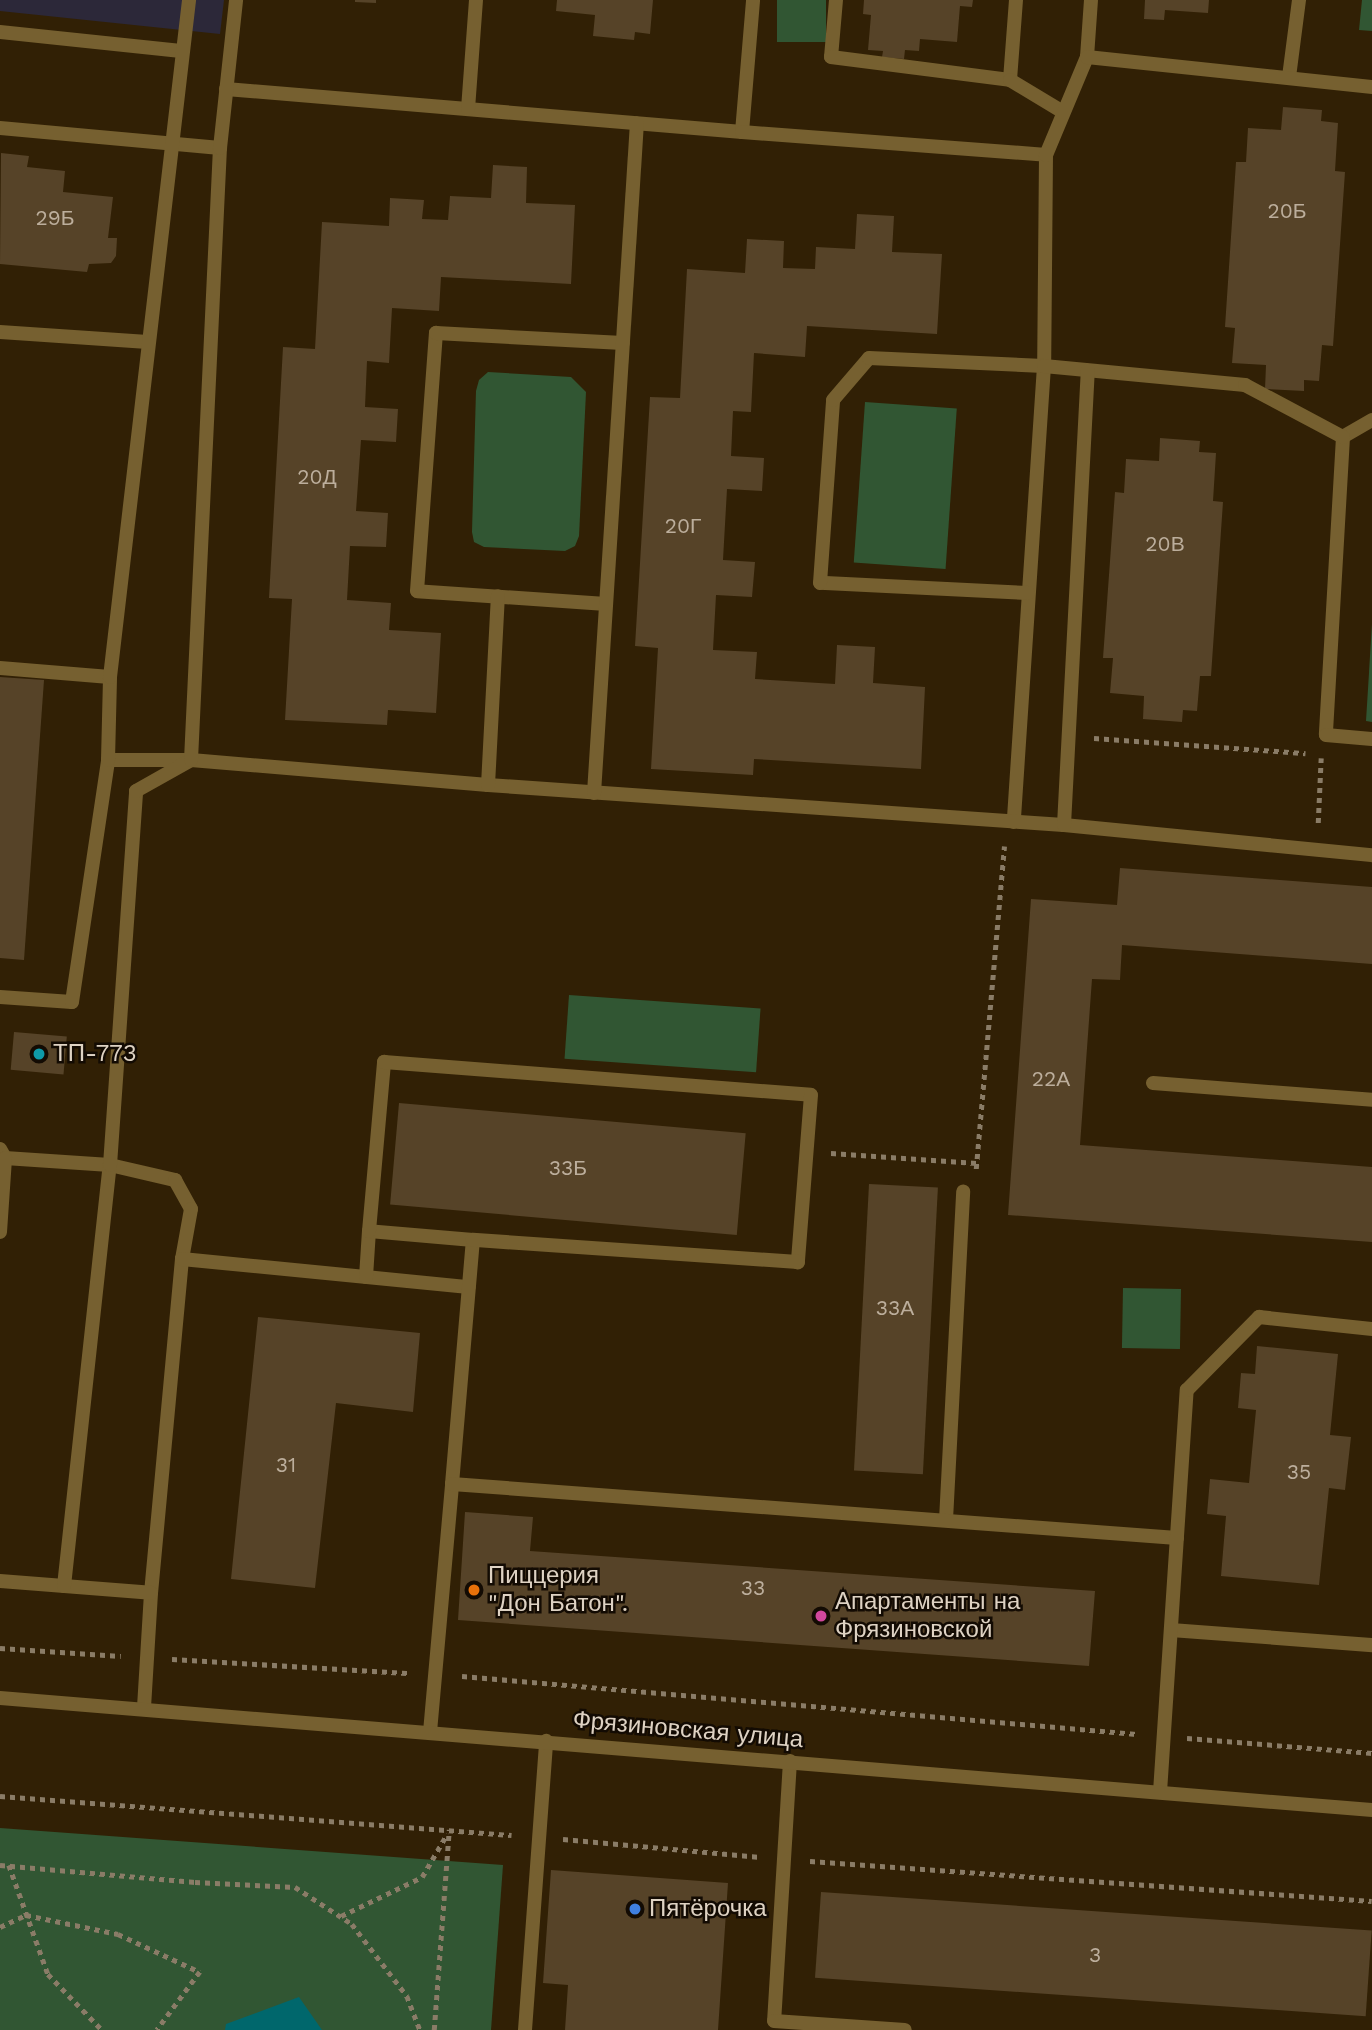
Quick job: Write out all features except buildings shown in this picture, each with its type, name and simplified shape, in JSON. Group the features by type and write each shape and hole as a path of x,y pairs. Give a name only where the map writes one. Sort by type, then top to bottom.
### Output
{"street":[{"path":"0,997 72,1002 108,760 110,677 170,144 189,0"},
{"path":"191,760 220,148 236,0"},
{"path":"468,109 477,0"},
{"path":"742,132 753,0"},
{"path":"836,0 831,57 1010,80 1063,111"},
{"path":"1010,80 1016,0"},
{"path":"1010,821 1044,366 1046,155 1087,57 1091,0"},
{"path":"1289,77 1299,0"},
{"path":"0,32 181,51"},
{"path":"1087,57 1372,87"},
{"path":"226,89 1046,155"},
{"path":"594,793 637,123"},
{"path":"0,128 220,148"},
{"path":"0,332 148,342"},
{"path":"606,604 417,591 436,332 623,343"},
{"path":"1028,593 820,583 833,400 869,358 1044,366 1245,385 1343,437"},
{"path":"1064,825 1088,371"},
{"path":"1343,437 1372,420"},
{"path":"1343,437 1326,735 1372,739"},
{"path":"488,785 498,596"},
{"path":"0,668 110,677"},
{"path":"108,760 191,760 594,793 1064,825 1372,855"},
{"path":"64,1586 110,1165 136,791 191,760"},
{"path":"366,1277 369,1231 384,1062 811,1094 798,1262 369,1231"},
{"path":"1153,1083 1372,1100"},
{"path":"0,1232 3,1153 110,1165 175,1180 191,1209 182,1259 151,1593 144,1708"},
{"path":"946,1521 963,1191"},
{"path":"430,1732 473,1240"},
{"path":"182,1259 469,1286"},
{"path":"1160,1792 1187,1390 1259,1317 1372,1329"},
{"path":"452,1484 1177,1538"},
{"path":"0,1581 151,1593"},
{"path":"1171,1630 1372,1645"},
{"name":"Фрязиновская улица","path":"0,1698 1372,1810"},
{"path":"525,2030 546,1741"},
{"path":"790,1761 772,2026 905,2030"}],"path":[{"path":"1069,736 1308,754"},
{"path":"1317,849 1321,755"},
{"path":"963,1191 975,1185 1010,821"},
{"path":"807,1151 977,1163"},
{"path":"0,1648 435,1675 1372,1754"},
{"path":"0,1796 539,1837 784,1860 1372,1901"},
{"path":"341,1916 422,1877 449,1830"},
{"path":"434,2030 449,1830"},
{"path":"0,1865 195,1882 295,1887 352,1924 407,1996 420,2030"},
{"path":"9,1865 48,1974 102,2030"},
{"path":"0,1927 26,1915 118,1934 200,1972 157,2030"}],"shaded area":[{"path":"0,0 224,0 220,34 0,11"}],"green space":[{"path":"777,0 826,0 826,42 777,42"},
{"path":"1362,0 1372,0 1372,31 1359,30"},
{"path":"488,372 571,377 586,392 579,536 575,546 565,551 484,547 474,542 472,532 476,391 479,380"},
{"path":"865,402 957,408 946,569 854,563"},
{"path":"1372,624 1372,722 1366,721"},
{"path":"569,995 761,1008 756,1072 565,1059"},
{"path":"1123,1288 1181,1289 1180,1349 1122,1348"},
{"path":"0,1828 503,1865 491,2030 0,2030"}],"water":[{"path":"299,1997 322,2030 225,2030 226,2024"}],"place":[{"name":"ТП-773","path":"39,1054"},
{"name":"Пиццерия \"Дон Батон\".","path":"474,1590"},
{"name":"Апартаменты на Фрязиновской","path":"821,1616"},
{"name":"Пятёрочка","path":"635,1909"}]}
